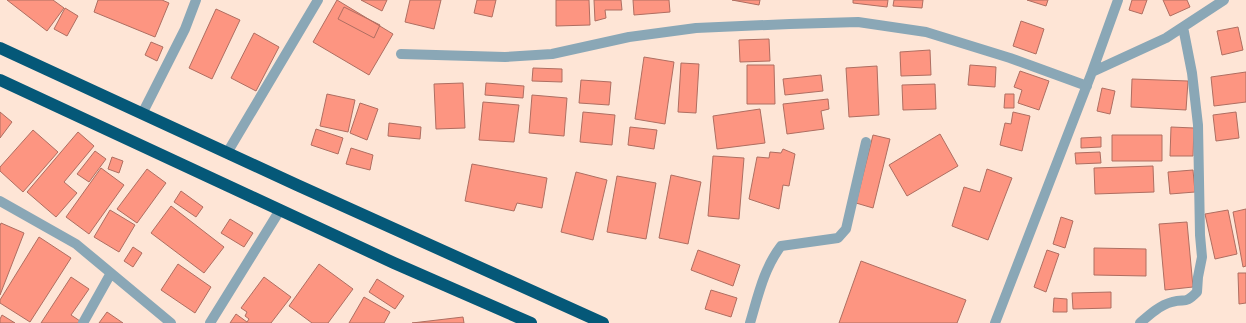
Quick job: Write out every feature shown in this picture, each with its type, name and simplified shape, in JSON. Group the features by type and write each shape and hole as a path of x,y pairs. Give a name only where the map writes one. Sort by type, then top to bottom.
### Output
{"highway":[{"path":"0,48 227,153 603,323"},
{"path":"0,80 394,263 531,323"}],"street":[{"path":"142,114 185,29 196,0"},
{"path":"227,153 318,0"},
{"path":"995,323 1087,86 1118,0"},
{"path":"1092,72 1166,38 1224,0"},
{"path":"401,54 504,57 552,54 630,37 696,28 858,22 926,32 1010,58 1087,86"},
{"path":"1140,323 1151,313 1171,302 1188,300 1197,292 1202,257 1200,235 1198,125 1192,74 1183,27"},
{"path":"750,323 767,270 772,258 781,246 838,238 846,229 866,142"},
{"path":"0,201 76,244 171,323"},
{"path":"210,323 280,210"},
{"path":"83,323 111,273"}],"building":[{"path":"7,0 53,0 64,8 47,31"},
{"path":"98,0 162,0 169,3 155,37 94,12"},
{"path":"337,0 393,34 369,75 313,42"},
{"path":"361,0 387,0 382,11"},
{"path":"410,0 441,0 434,29 405,22"},
{"path":"477,0 496,0 492,17 474,13"},
{"path":"556,0 589,0 590,25 556,26"},
{"path":"594,0 621,0 622,10 605,10 606,18 595,21"},
{"path":"633,0 669,0 670,12 634,15"},
{"path":"732,0 760,0 759,5"},
{"path":"853,0 888,0 887,7 853,3"},
{"path":"894,0 923,0 922,8 893,6"},
{"path":"1027,0 1048,0 1046,6"},
{"path":"1132,0 1147,0 1142,14 1129,10"},
{"path":"1163,0 1187,0 1190,7 1170,16"},
{"path":"344,7 380,25 374,38 338,19"},
{"path":"65,8 78,16 67,36 54,29"},
{"path":"216,9 240,20 212,79 189,68"},
{"path":"1021,21 1044,29 1036,54 1013,46"},
{"path":"1238,27 1243,50 1222,55 1217,31"},
{"path":"254,33 279,47 256,91 231,78"},
{"path":"769,39 770,61 740,62 739,40"},
{"path":"151,42 163,47 157,61 145,55"},
{"path":"930,50 931,75 901,76 900,52"},
{"path":"644,57 674,62 665,124 635,119"},
{"path":"681,63 699,64 696,113 678,112"},
{"path":"747,65 774,65 775,104 747,104"},
{"path":"970,65 996,67 995,87 968,85"},
{"path":"877,66 879,115 849,117 846,68"},
{"path":"533,68 562,69 562,82 532,81"},
{"path":"1020,71 1049,81 1039,110 1018,103 1022,90 1014,87"},
{"path":"1246,72 1246,102 1214,106 1211,77"},
{"path":"821,75 823,91 785,95 783,79"},
{"path":"1132,79 1188,81 1186,110 1131,107"},
{"path":"581,80 611,82 609,105 579,103"},
{"path":"463,83 465,128 436,129 434,84"},
{"path":"486,83 524,86 523,98 485,95"},
{"path":"935,84 936,109 903,110 902,85"},
{"path":"1102,88 1115,91 1110,114 1097,111"},
{"path":"327,94 355,100 348,132 320,126"},
{"path":"1005,94 1014,94 1014,108 1004,108"},
{"path":"532,95 567,98 564,136 529,133"},
{"path":"828,99 829,109 821,111 824,129 787,134 783,104"},
{"path":"483,102 519,105 514,142 479,140"},
{"path":"360,103 378,109 367,140 350,133"},
{"path":"760,109 765,143 717,149 713,116"},
{"path":"0,112 12,122 0,138"},
{"path":"583,112 615,115 612,145 580,142"},
{"path":"1013,112 1030,116 1022,151 1000,145 1005,123 1011,124"},
{"path":"1236,112 1239,138 1216,141 1213,115"},
{"path":"389,123 421,127 420,139 388,136"},
{"path":"630,127 657,130 654,149 628,145"},
{"path":"1171,127 1194,128 1193,156 1170,156"},
{"path":"316,129 343,138 338,154 311,145"},
{"path":"33,130 58,152 23,192 0,171 0,167"},
{"path":"78,132 94,146 64,182 77,193 56,217 27,192"},
{"path":"940,134 958,166 907,196 889,165"},
{"path":"873,135 890,139 873,208 856,203"},
{"path":"1112,135 1162,135 1162,161 1112,161"},
{"path":"1101,137 1101,147 1081,148 1081,138"},
{"path":"351,148 373,155 370,170 346,164"},
{"path":"783,149 795,154 789,186 783,185 779,209 749,199 757,157 769,158 770,152 781,153"},
{"path":"95,151 106,159 89,182 77,174"},
{"path":"1100,152 1101,163 1076,164 1075,153"},
{"path":"713,156 744,158 739,219 708,216"},
{"path":"112,157 123,161 119,173 108,169"},
{"path":"472,164 547,178 542,208 517,203 514,211 465,201"},
{"path":"1153,166 1154,192 1095,194 1094,168"},
{"path":"101,168 124,185 89,234 66,217"},
{"path":"147,169 166,183 137,223 117,209"},
{"path":"987,169 1012,178 988,240 952,226 964,187 980,192"},
{"path":"1193,170 1195,192 1170,194 1168,172"},
{"path":"576,172 607,180 593,240 561,232"},
{"path":"671,175 701,182 688,244 659,238"},
{"path":"617,176 656,183 646,239 607,232"},
{"path":"181,191 203,207 196,217 174,202"},
{"path":"171,206 224,247 204,273 151,233"},
{"path":"1246,209 1246,266 1243,267 1233,212"},
{"path":"110,210 135,225 119,252 94,237"},
{"path":"1228,210 1237,254 1215,259 1205,214"},
{"path":"1061,217 1073,221 1065,248 1053,244"},
{"path":"230,219 253,233 244,247 221,233"},
{"path":"1187,222 1193,287 1165,290 1159,224"},
{"path":"1,223 24,233 0,295 0,226"},
{"path":"39,237 71,258 30,322 0,303 0,300"},
{"path":"133,247 142,253 133,267 124,261"},
{"path":"1094,248 1146,249 1146,276 1094,275"},
{"path":"698,250 740,265 733,286 691,270"},
{"path":"1047,250 1059,254 1046,292 1034,287"},
{"path":"861,261 966,300 957,323 839,323"},
{"path":"178,264 211,287 195,313 161,290"},
{"path":"319,264 353,289 328,323 312,323 289,306"},
{"path":"1238,273 1246,273 1246,303 1239,304"},
{"path":"71,277 89,289 71,315 80,321 78,323 41,323"},
{"path":"264,277 291,297 271,323 230,323 236,314 247,322 249,319 245,316 247,312 241,308"},
{"path":"377,279 404,296 395,309 369,292"},
{"path":"711,290 737,298 731,317 705,309"},
{"path":"1111,292 1111,308 1073,309 1072,293"},
{"path":"364,297 390,312 384,323 349,323"},
{"path":"1054,298 1067,299 1067,312 1053,312"},
{"path":"107,312 123,323 99,323"},
{"path":"2,315 15,323 0,323"},
{"path":"463,317 464,323 412,323"}]}
